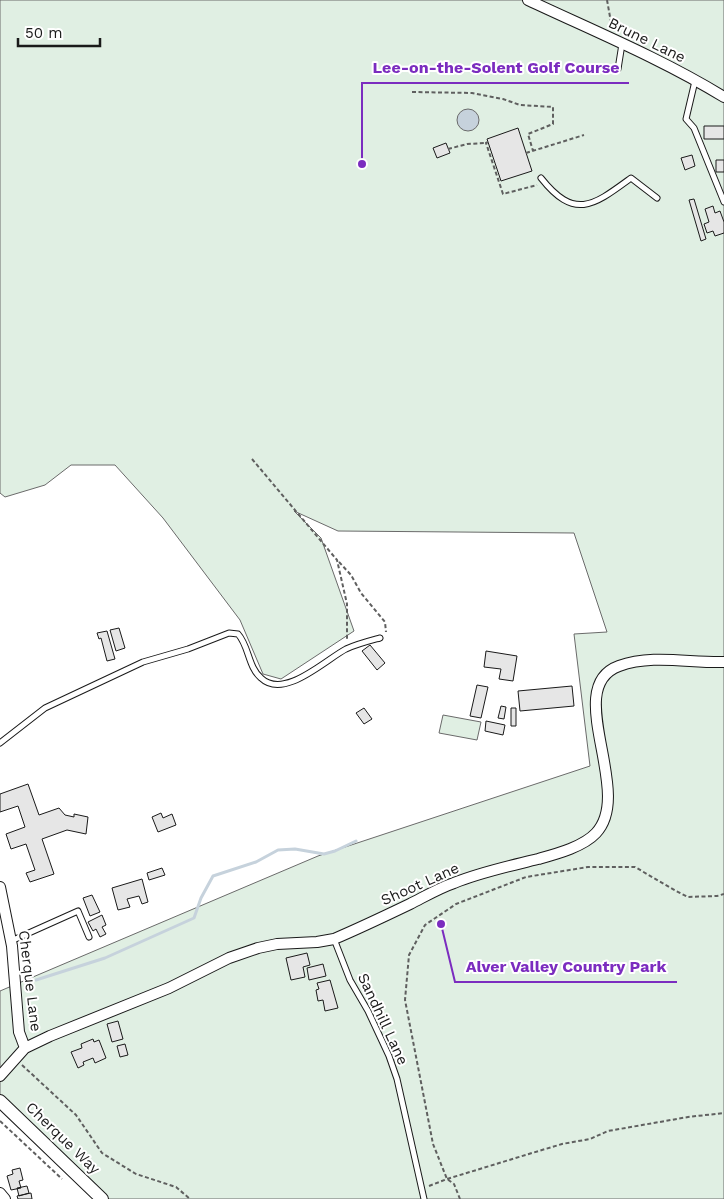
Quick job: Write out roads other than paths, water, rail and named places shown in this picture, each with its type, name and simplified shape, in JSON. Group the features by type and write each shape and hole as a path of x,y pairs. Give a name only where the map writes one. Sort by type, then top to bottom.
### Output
{"street":[{"name":"Brune Lane","path":"528,0 618,42 724,96"},
{"name":"Shoot Lane","path":"0,1076 25,1048 169,988 229,958 277,944 317,942 334,939 453,883 550,856 588,840 602,826 608,803 608,785 595,703 597,687 602,678 609,671 635,662 652,660 724,662"},
{"name":"Cherque Lane","path":"0,887 11,942 19,1032 25,1048"},
{"name":"Cherque Way","path":"0,1100 102,1199"},
{"path":"0,1193 4,1199"}],"lane":[{"path":"618,42 618,69"},
{"path":"695,80 686,119 694,128 724,202"},
{"path":"542,180 550,190 565,201 576,204 589,205 603,199 631,178 657,198"},
{"path":"0,743 45,708 143,662 188,649 229,634 238,634 244,640 257,674 262,680 271,684 288,684 345,649 380,638"},
{"path":"11,942 78,911 89,937"},
{"name":"Sandhill Lane","path":"334,939 350,980 390,1056 424,1199"}],"waterway":[{"path":"36,980 105,958 194,918 201,898 213,876 256,862 278,850 295,849 324,854 356,841"}],"place":[{"name":"Lee-on-the-Solent Golf Course","path":"362,164"},
{"name":"Alver Valley Country Park","path":"441,924"}]}
